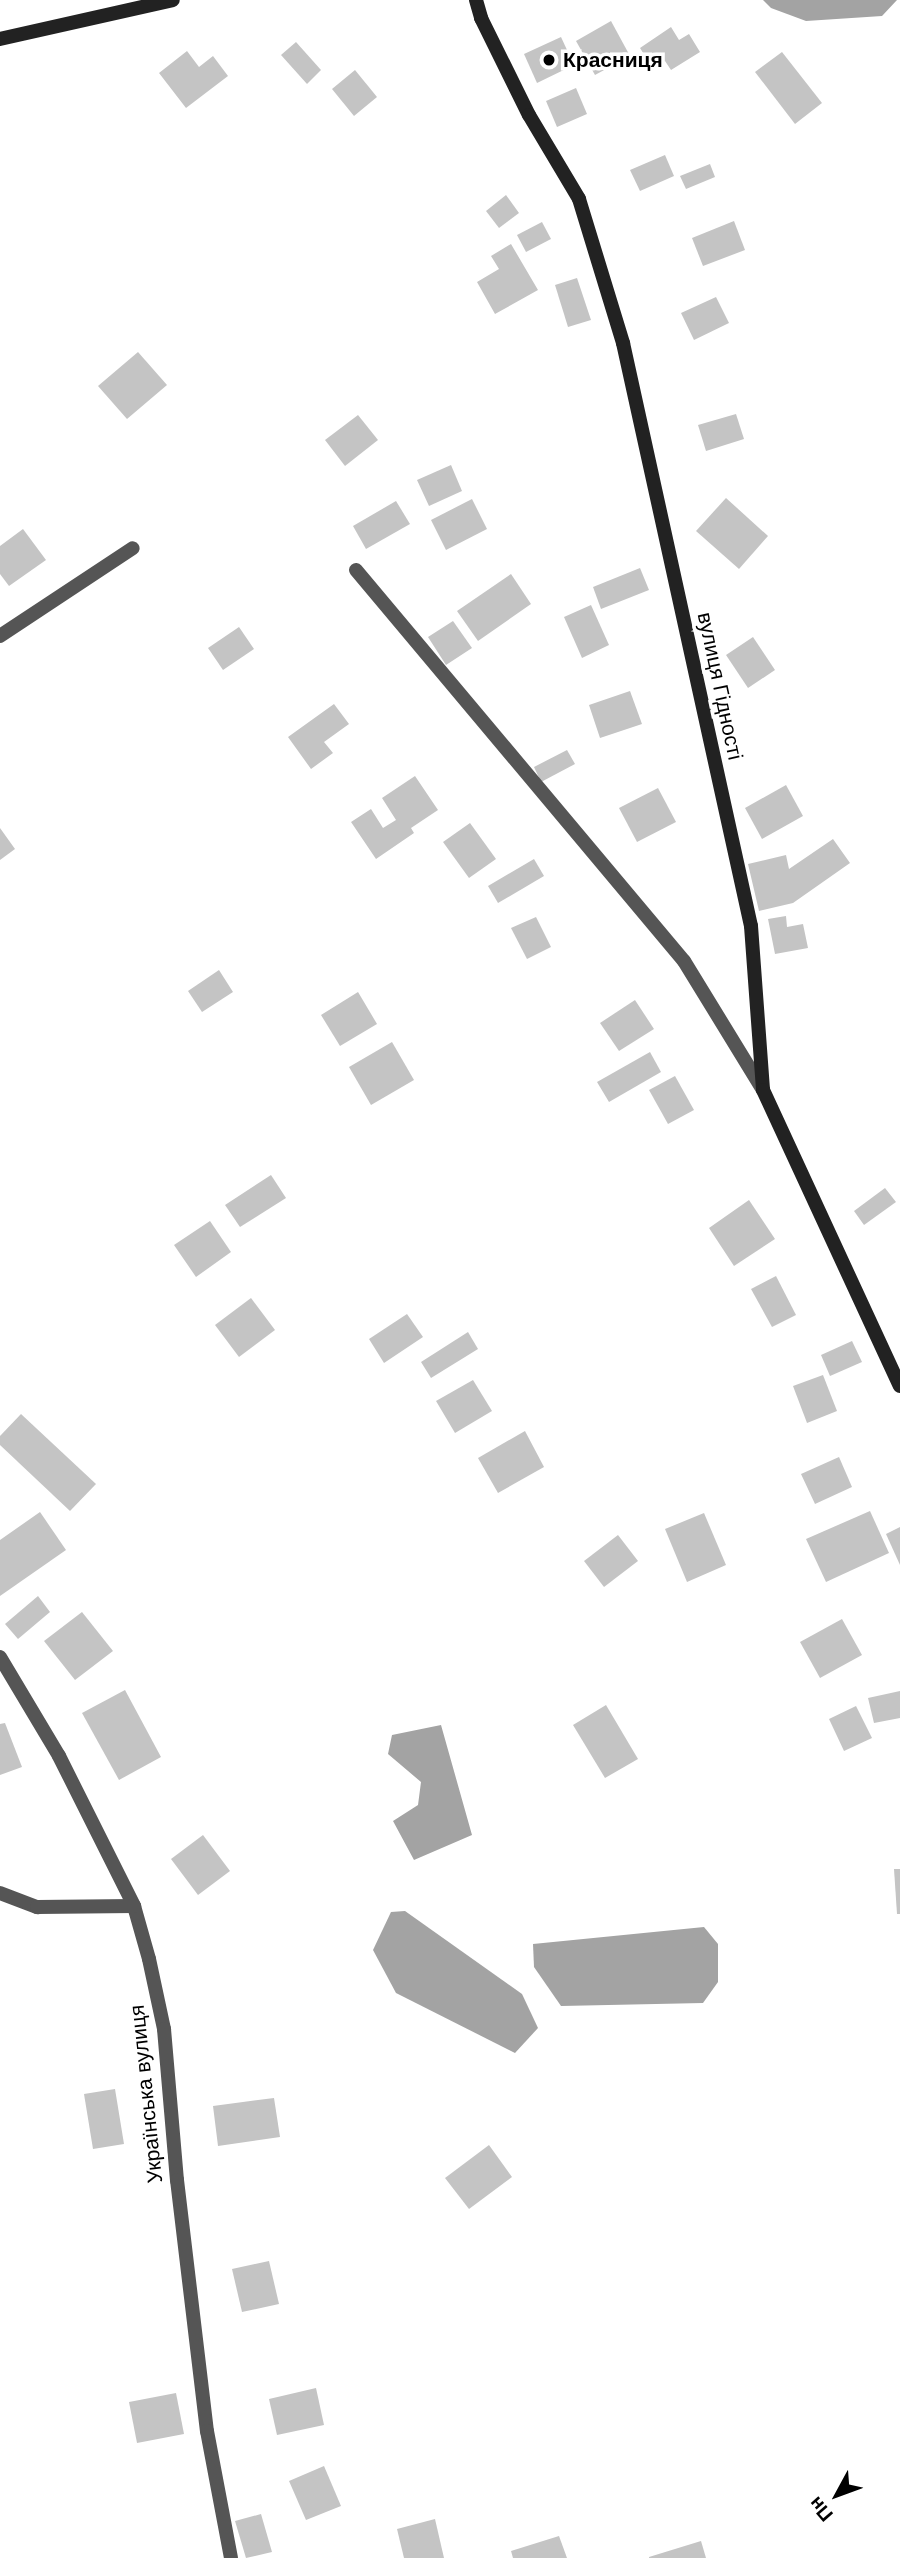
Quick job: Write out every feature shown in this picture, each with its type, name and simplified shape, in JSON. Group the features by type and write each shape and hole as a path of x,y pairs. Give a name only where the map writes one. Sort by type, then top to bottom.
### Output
{"street":[{"path":"0,39 173,0"},
{"name":"вулиця Гідності","path":"476,0 481,18 529,115 579,198 623,343 751,926 763,1090 900,1386"},
{"path":"0,636 133,548"},
{"path":"356,570 684,961 763,1090"},
{"name":"Українська вулиця","path":"0,1657 59,1756 134,1906 163,2029 177,2180 207,2431 231,2558"},
{"path":"0,1894 37,1907 134,1906"}],"shaded area":[{"path":"763,0 897,0 882,16 806,21 771,8"},
{"path":"441,1725 472,1835 414,1860 393,1821 418,1805 421,1782 388,1754 392,1735"},
{"path":"405,1911 522,1994 538,2028 515,2053 396,1993 373,1950 391,1912"},
{"path":"704,1927 718,1944 718,1982 703,2003 561,2006 534,1967 533,1944"}],"building":[{"path":"611,21 630,56 595,75 576,41"},
{"path":"671,27 679,40 689,34 700,52 671,70 665,61 653,69 640,48"},
{"name":"Красниця","path":"561,37 574,65 537,83 524,54"},
{"path":"296,42 321,70 307,84 281,55"},
{"path":"187,51 199,67 213,56 228,76 186,108 159,73"},
{"path":"782,52 822,103 795,124 755,72"},
{"path":"355,70 377,97 354,116 332,89"},
{"path":"576,88 587,114 557,127 546,101"},
{"path":"665,155 674,176 640,191 630,170"},
{"path":"710,164 715,177 686,189 680,176"},
{"path":"506,195 519,213 499,228 486,211"},
{"path":"734,221 745,250 703,266 692,238"},
{"path":"542,222 551,239 526,252 517,235"},
{"path":"511,244 538,290 495,314 477,282 499,269 491,256"},
{"path":"577,278 591,320 568,327 555,285"},
{"path":"716,297 729,323 694,340 681,313"},
{"path":"138,352 167,385 127,419 98,386"},
{"path":"736,414 744,439 706,451 698,425"},
{"path":"358,415 378,440 345,466 325,440"},
{"path":"451,465 462,491 429,506 417,480"},
{"path":"726,498 768,536 739,569 696,531"},
{"path":"472,499 487,529 446,550 431,520"},
{"path":"396,501 410,524 366,549 353,526"},
{"path":"23,529 46,560 9,586 0,574 0,546"},
{"path":"640,568 649,590 601,609 593,587"},
{"path":"511,574 531,604 478,641 457,611"},
{"path":"591,605 609,645 582,658 564,617"},
{"path":"453,621 472,648 446,665 428,637"},
{"path":"239,627 254,649 223,670 208,648"},
{"path":"753,637 775,670 748,688 726,655"},
{"path":"630,691 642,724 600,738 589,705"},
{"path":"334,704 349,724 324,742 333,753 311,769 288,737"},
{"path":"567,750 575,764 541,782 534,767"},
{"path":"415,776 438,810 411,828 414,833 376,859 351,822 371,809 383,828 396,820 382,798"},
{"path":"786,785 803,816 762,839 745,808"},
{"path":"658,788 676,822 637,842 619,808"},
{"path":"470,823 496,859 469,878 443,842"},
{"path":"0,828 15,849 0,860"},
{"path":"833,839 850,863 793,903 759,911 748,864 786,855 789,869"},
{"path":"534,859 544,876 498,903 488,886"},
{"path":"786,916 787,927 803,924 808,948 775,954 768,919"},
{"path":"536,917 551,947 527,959 511,928"},
{"path":"219,970 233,992 202,1012 188,991"},
{"path":"358,992 377,1024 340,1046 321,1015"},
{"path":"635,1000 654,1029 619,1051 600,1023"},
{"path":"392,1042 414,1080 371,1105 349,1067"},
{"path":"650,1052 661,1072 609,1102 597,1082"},
{"path":"675,1076 694,1110 668,1124 649,1090"},
{"path":"271,1175 286,1198 240,1227 225,1205"},
{"path":"885,1188 896,1202 864,1225 854,1211"},
{"path":"749,1200 775,1239 734,1266 709,1228"},
{"path":"210,1221 231,1252 196,1277 174,1245"},
{"path":"776,1276 796,1315 772,1327 751,1289"},
{"path":"251,1298 275,1330 239,1357 215,1325"},
{"path":"407,1314 423,1337 384,1363 369,1339"},
{"path":"468,1332 478,1349 431,1378 421,1362"},
{"path":"852,1341 862,1362 830,1376 821,1355"},
{"path":"823,1375 837,1411 807,1423 793,1386"},
{"path":"473,1380 492,1411 455,1433 436,1401"},
{"path":"21,1414 96,1484 70,1511 0,1445 0,1436"},
{"path":"525,1431 544,1467 498,1493 478,1458"},
{"path":"839,1457 852,1487 815,1504 801,1474"},
{"path":"870,1511 889,1553 826,1582 806,1539"},
{"path":"40,1512 66,1550 0,1596 0,1540"},
{"path":"704,1513 726,1565 687,1582 665,1529"},
{"path":"900,1527 900,1565 886,1534"},
{"path":"618,1535 638,1561 604,1587 584,1561"},
{"path":"38,1596 50,1612 18,1639 5,1624"},
{"path":"82,1612 113,1651 75,1680 44,1641"},
{"path":"842,1619 862,1655 820,1678 800,1642"},
{"path":"125,1690 161,1757 119,1780 82,1713"},
{"path":"900,1691 900,1718 874,1723 868,1698"},
{"path":"606,1705 638,1759 605,1778 573,1725"},
{"path":"856,1706 872,1738 844,1751 829,1719"},
{"path":"5,1723 22,1767 0,1775 0,1724"},
{"path":"203,1835 230,1871 198,1895 171,1859"},
{"path":"894,1869 900,1869 900,1914 897,1914"},
{"path":"115,2089 124,2144 93,2149 84,2094"},
{"path":"274,2098 280,2137 218,2146 213,2106"},
{"path":"489,2145 512,2177 469,2209 445,2178"},
{"path":"269,2261 279,2304 242,2312 232,2269"},
{"path":"316,2388 324,2425 277,2435 269,2399"},
{"path":"176,2393 184,2434 137,2443 129,2402"},
{"path":"324,2466 341,2506 306,2520 289,2481"},
{"path":"261,2514 272,2552 246,2558 235,2521"},
{"path":"435,2519 444,2558 404,2558 397,2529"},
{"path":"559,2536 567,2558 513,2558 511,2551"},
{"path":"701,2541 706,2558 649,2558 649,2557"}],"place":[{"name":"Красниця","path":"549,60"}]}
